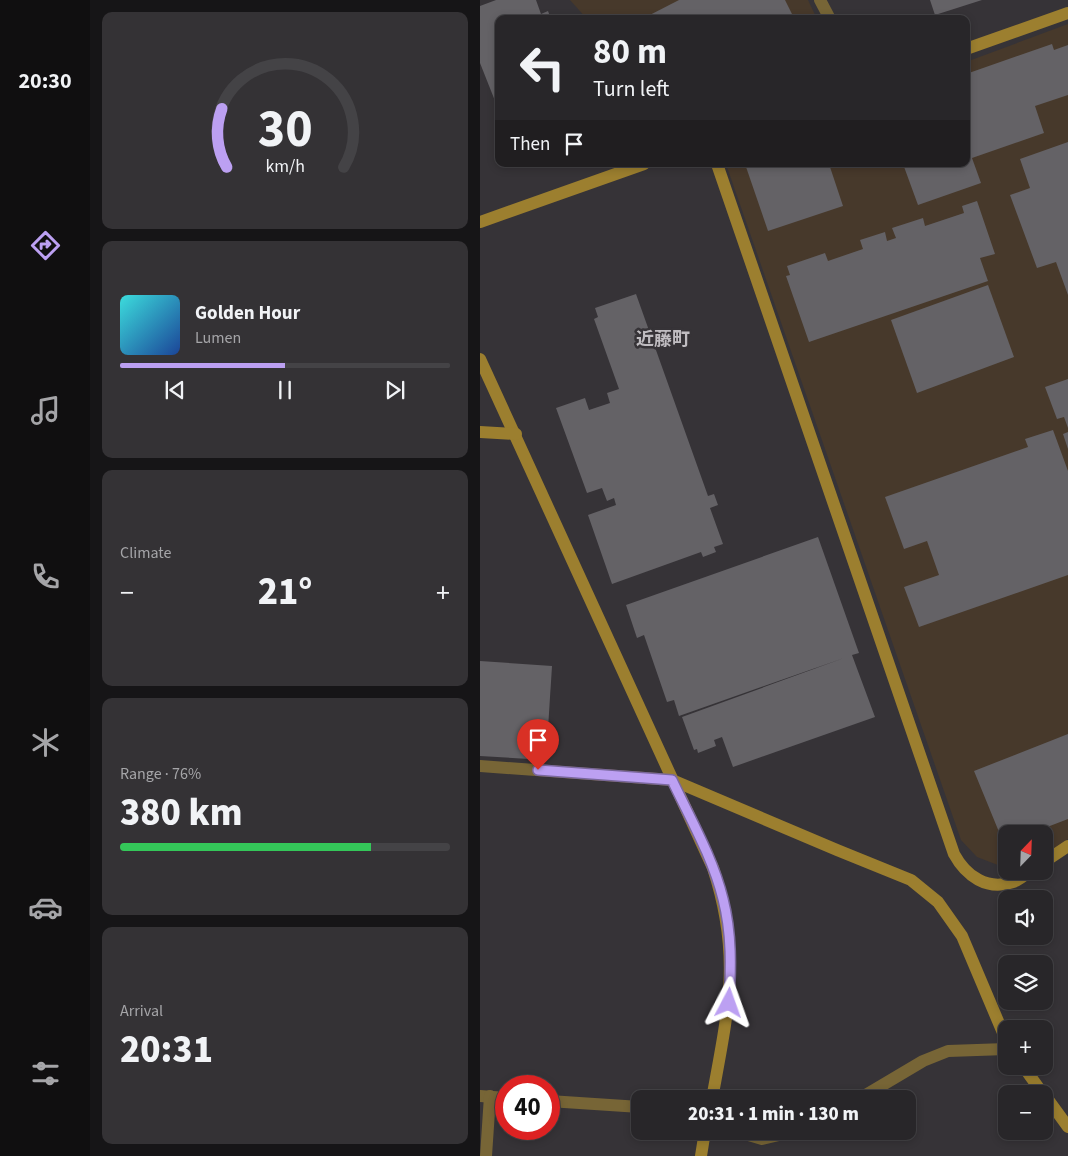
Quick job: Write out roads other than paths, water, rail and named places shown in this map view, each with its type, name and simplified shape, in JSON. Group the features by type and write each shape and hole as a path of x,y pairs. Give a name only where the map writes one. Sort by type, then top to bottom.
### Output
{"street":[{"path":"820,0 828,15"},
{"path":"970,48 1068,13"},
{"path":"480,222 636,167"},
{"path":"719,167 954,854 962,869 976,880 993,884 1017,880"},
{"path":"480,359 516,434 713,868 723,899 729,932 732,967 729,1003 714,1090"},
{"path":"480,432 516,434"},
{"path":"480,766 672,780 911,880 938,902 962,936 998,1021"},
{"path":"1053,856 1068,846"},
{"path":"874,1090 923,1061 948,1051 998,1049"},
{"path":"485,1096 486,1156"},
{"path":"560,1102 631,1106"},
{"path":"1053,1106 1068,1127"},
{"path":"701,1156 704,1140"}],"district":[{"name":"近藤町","path":"663,339"}]}
